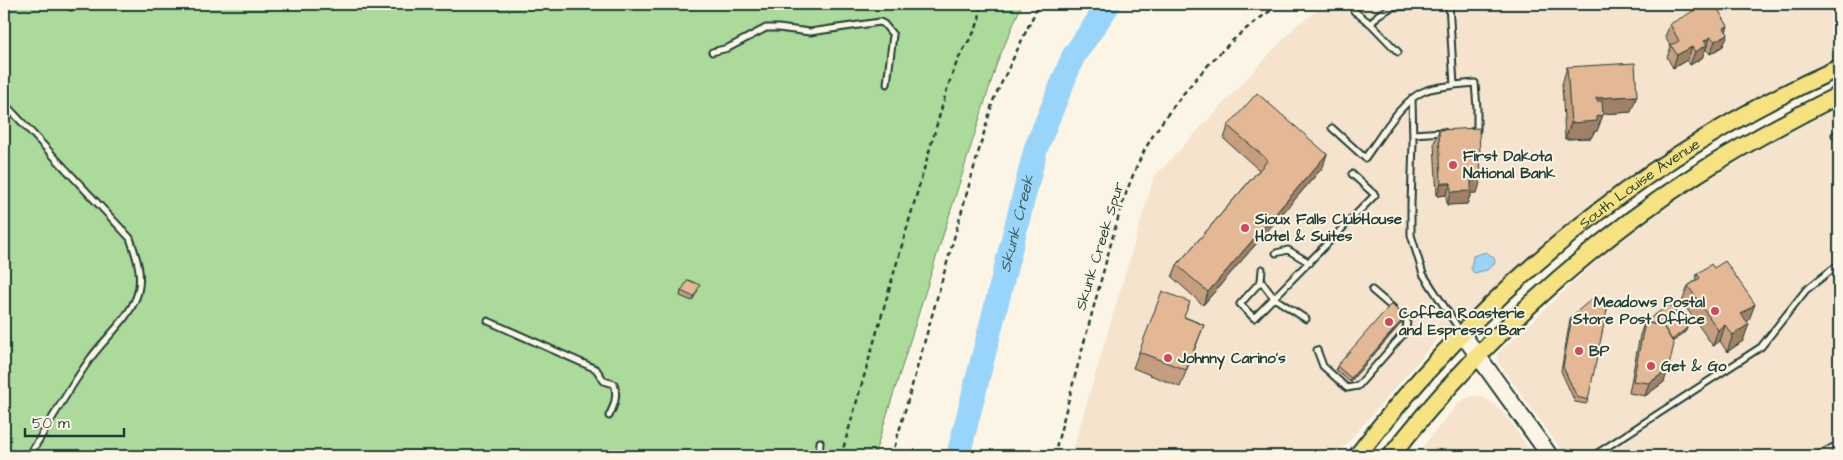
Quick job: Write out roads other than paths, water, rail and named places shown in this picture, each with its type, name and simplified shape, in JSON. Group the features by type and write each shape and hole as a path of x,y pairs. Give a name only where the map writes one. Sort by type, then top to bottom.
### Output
{"main road":[{"name":"South Louise Avenue","path":"1358,456 1422,376 1514,282 1584,222 1682,152 1779,95 1839,68"},
{"name":"South Louise Avenue","path":"1391,456 1477,356 1575,265 1646,210 1728,155 1792,118 1839,95"}],"street":[{"path":"1462,335 1550,456"}],"lane":[{"path":"1372,24 1378,15 1392,7 1449,4 1454,85"},
{"path":"1354,11 1372,24 1398,52"},
{"path":"712,52 728,48 766,28 810,32 880,22 893,35 887,84"},
{"path":"1332,128 1365,158 1400,110 1412,98 1426,90 1475,83 1478,108 1477,130 1469,130"},
{"path":"1412,98 1411,227 1417,258 1423,274 1462,335"},
{"path":"4,102 130,238 138,261 140,281 136,298 120,323 91,358 29,456"},
{"path":"1413,134 1444,132"},
{"path":"1262,269 1261,281 1240,304 1254,318 1375,196 1352,174"},
{"path":"1276,253 1288,250 1310,263"},
{"path":"1593,456 1761,347 1806,290 1839,264"},
{"path":"1261,281 1274,298 1306,319"},
{"path":"1317,350 1323,366 1347,388 1358,386 1406,331 1407,320 1372,290"},
{"path":"488,321 596,368 604,381 614,384 617,391 614,406 609,416"},
{"path":"819,456 820,442"},
{"path":"1818,456 1839,444"}],"water":[{"path":"1486,252 1494,258 1495,263 1487,270 1474,273 1471,269 1473,256"}],"waterway":[{"name":"Skunk Creek","path":"958,456 1036,148 1073,57 1109,4"}],"place":[{"name":"First Dakota National Bank","path":"1453,165"},
{"name":"Sioux Falls ClubHouse Hotel & Suites","path":"1245,228"},
{"name":"Meadows Postal Store Post Office","path":"1715,311"},
{"name":"Coffea Roasterie and Espresso Bar","path":"1389,322"},
{"name":"BP","path":"1579,351"},
{"name":"Johnny Carino's","path":"1168,358"},
{"name":"Get & Go","path":"1651,366"}]}
